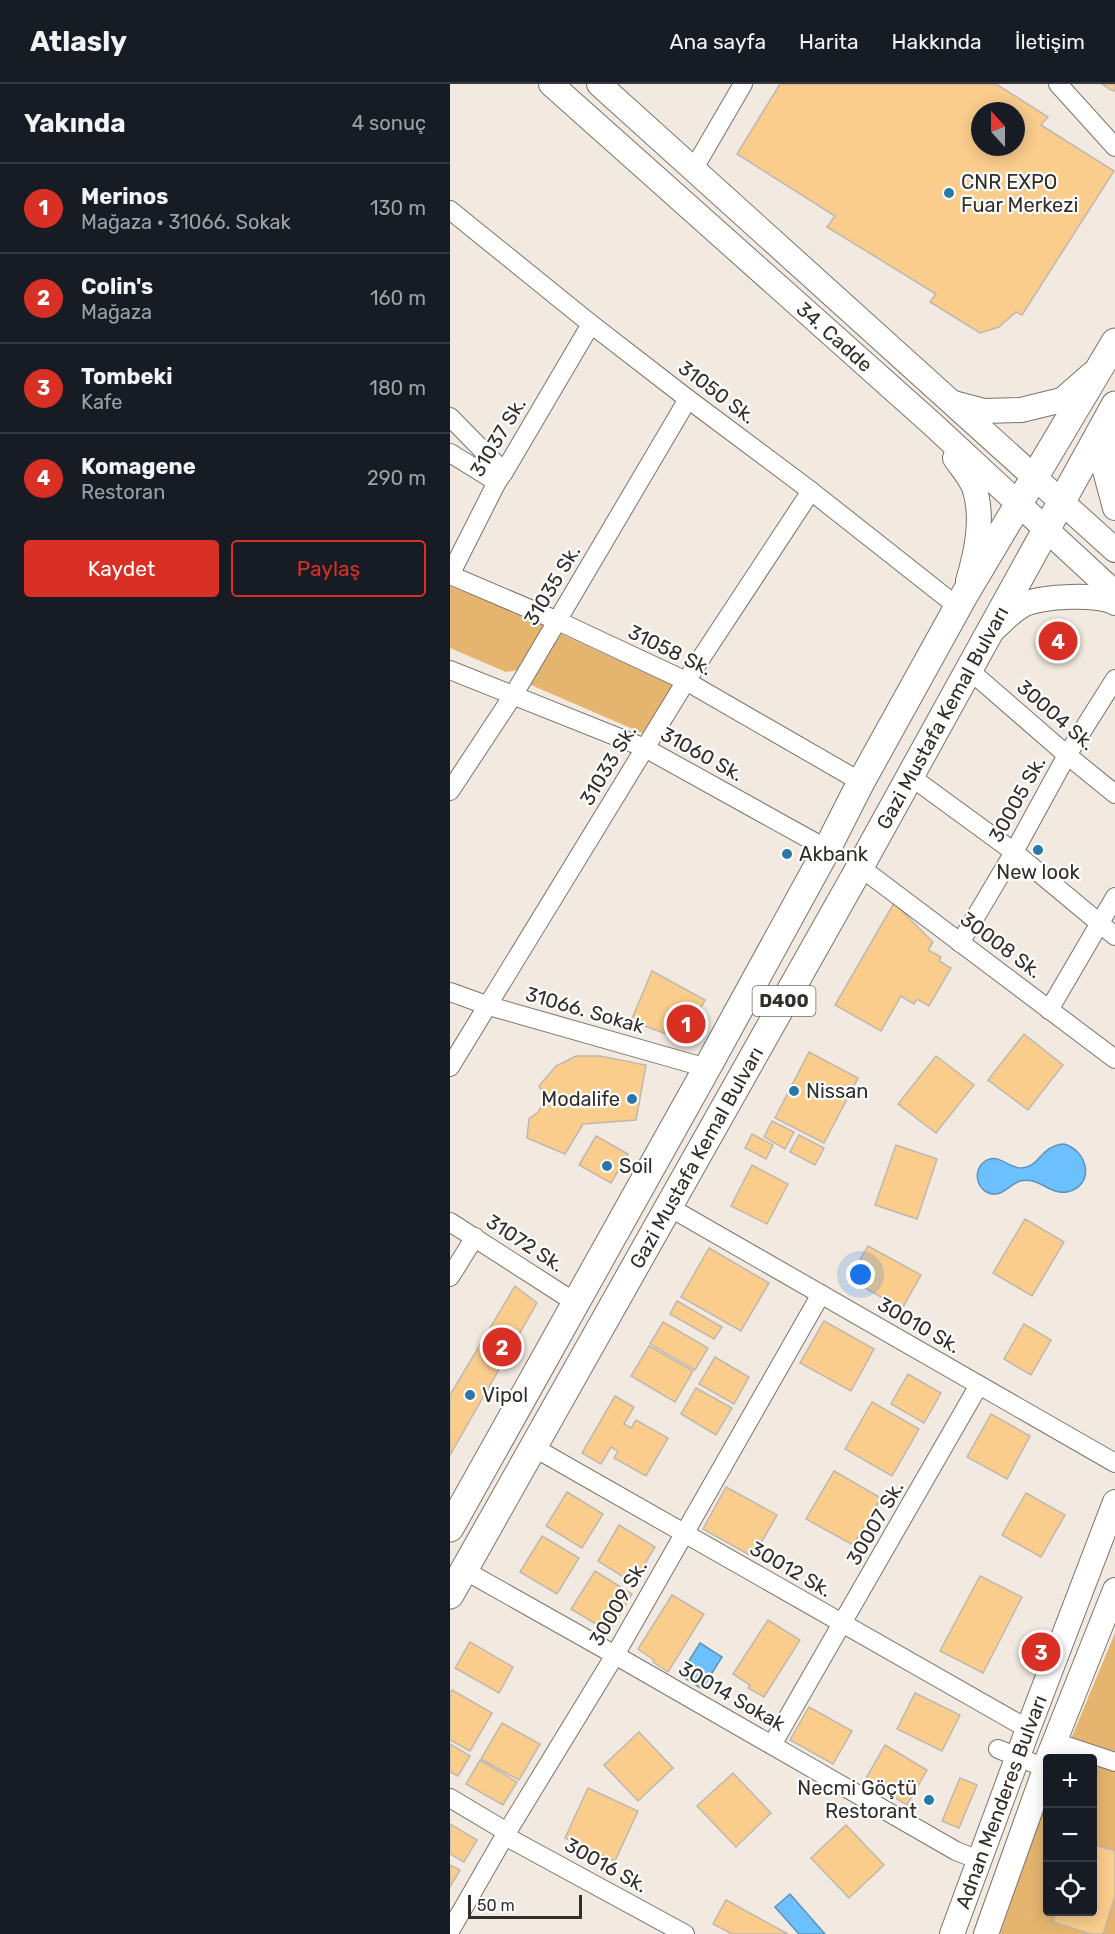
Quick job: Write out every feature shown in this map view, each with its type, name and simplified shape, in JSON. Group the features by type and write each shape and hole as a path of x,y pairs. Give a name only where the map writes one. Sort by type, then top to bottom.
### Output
{"highway":[{"name":"Gazi Mustafa Kemal Bulvarı","path":"450,1528 707,1068 961,600 1115,342"},
{"name":"Gazi Mustafa Kemal Bulvarı","path":"450,1594 457,1566 532,1447 669,1207 860,867 1114,406"}],"main road":[{"name":"34. Cadde","path":"551,84 930,422 1115,593"},
{"name":"34. Cadde","path":"599,84 1115,550"},
{"path":"951,402 984,411 1021,410 1062,400 1102,366"},
{"path":"1114,406 1107,436 1115,508"},
{"path":"930,422 973,485 980,520 974,563 961,600"},
{"path":"987,634 1023,604 1065,596 1108,599 1115,603"},
{"name":"Adnan Menderes Bulvarı","path":"952,1934 979,1860 1008,1753 1028,1729 1115,1502"},
{"name":"Adnan Menderes Bulvarı","path":"1053,1754 1115,1590"},
{"name":"Adnan Menderes Bulvarı","path":"986,1934 1043,1782"}],"street":[{"path":"693,170 743,84"},
{"path":"1058,84 1115,147"},
{"name":"31050 Sk.","path":"450,210 688,399 961,600"},
{"name":"31037 Sk.","path":"450,575 500,477 591,324"},
{"name":"31035 Sk.","path":"450,791 514,694 688,399"},
{"path":"450,417 500,477"},
{"path":"450,453 500,477"},
{"name":"31033 Sk.","path":"450,1067 686,681 811,491"},
{"name":"31058 Sk.","path":"450,575 558,621 686,681 861,783"},
{"name":"30004 Sk.","path":"968,669 1115,794"},
{"name":"31060 Sk.","path":"450,670 645,748 827,849"},
{"name":"30005 Sk.","path":"960,943 1014,852 1067,755 1115,679"},
{"path":"910,776 1014,852 1115,936"},
{"name":"30008 Sk.","path":"860,867 1115,1059"},
{"path":"1049,1010 1115,897"},
{"name":"31066. Sokak","path":"450,992 707,1068"},
{"name":"30010 Sk.","path":"669,1207 1115,1463"},
{"name":"31072 Sk.","path":"450,1222 576,1303"},
{"path":"450,1277 475,1238"},
{"name":"30009 Sk.","path":"450,1931 615,1654 821,1294"},
{"name":"30007 Sk.","path":"772,1745 979,1385"},
{"name":"30012 Sk.","path":"532,1447 1028,1729"},
{"name":"30014 Sokak","path":"457,1566 615,1654 956,1851 979,1860"},
{"path":"1057,1754 1064,1745 1091,1754"},
{"path":"1008,1753 1043,1761"},
{"path":"1097,1756 1115,1762"},
{"name":"30016 Sk.","path":"450,1798 506,1834 685,1934"}],"shaded area":[{"path":"450,586 546,625 518,670 506,672 450,648"},
{"path":"559,633 674,686 650,729 642,733 531,685 530,680"},
{"path":"1115,1633 1115,1934 1000,1934 1043,1808 1043,1916 1097,1916 1097,1754 1065,1754"}],"water":[{"path":"1064,1144 1079,1154 1085,1168 1082,1183 1076,1189 1067,1192 1055,1191 1027,1180 1017,1182 996,1194 985,1191 978,1182 980,1166 989,1159 998,1159 1022,1168 1033,1164 1050,1148"},
{"path":"700,1643 722,1657 702,1689 680,1675"},
{"path":"790,1894 825,1934 799,1934 775,1907"}],"building":[{"name":"CNR EXPO Fuar Merkezi","path":"780,84 996,84 1024,102 971,102 971,156 1025,156 1025,102 1048,117 1041,125 1114,171 1022,315 1016,312 999,327 980,333 930,302 936,294 827,227 835,216 737,154"},
{"path":"1102,84 1115,84 1115,91 1111,90"},
{"path":"894,903 933,942 928,950 941,957 939,961 951,968 929,1006 917,999 914,1004 901,996 881,1031 835,1005"},
{"path":"652,971 705,1000 683,1040 631,1021"},
{"path":"1024,1034 1063,1065 1028,1110 988,1080"},
{"path":"809,1052 858,1078 824,1143 775,1118"},
{"path":"576,1056 600,1056 646,1065 636,1120 583,1124 565,1154 527,1138 529,1119 538,1112 546,1098 539,1086 556,1066"},
{"path":"936,1056 974,1085 936,1133 898,1104"},
{"path":"772,1121 794,1132 785,1149 764,1137"},
{"path":"752,1134 773,1145 766,1159 745,1148"},
{"path":"799,1135 824,1148 815,1165 790,1152"},
{"path":"596,1136 628,1154 611,1183 579,1165"},
{"path":"896,1145 937,1159 917,1219 875,1205"},
{"path":"752,1165 788,1184 767,1224 731,1206"},
{"path":"1025,1219 1064,1242 1032,1296 993,1273"},
{"path":"868,1246 921,1275 902,1309 849,1279"},
{"path":"709,1248 769,1283 741,1331 681,1297"},
{"path":"515,1286 537,1303 450,1455 450,1395"},
{"path":"677,1301 722,1327 714,1339 670,1314"},
{"path":"824,1321 874,1349 851,1391 800,1363"},
{"path":"663,1322 708,1348 695,1370 650,1344"},
{"path":"1024,1324 1051,1340 1031,1375 1004,1359"},
{"path":"649,1346 693,1371 675,1402 631,1376"},
{"path":"715,1357 749,1377 734,1404 699,1384"},
{"path":"908,1374 941,1393 924,1423 891,1404"},
{"path":"696,1388 732,1408 716,1435 681,1414"},
{"path":"615,1396 634,1407 624,1424 631,1428 636,1420 668,1438 646,1476 614,1458 618,1451 611,1447 601,1464 582,1453"},
{"path":"872,1402 919,1429 892,1476 845,1449"},
{"path":"991,1414 1030,1436 1007,1479 967,1457"},
{"path":"834,1471 881,1498 853,1545 806,1519"},
{"path":"726,1487 777,1515 753,1557 703,1529"},
{"path":"567,1492 603,1514 582,1548 546,1526"},
{"path":"1026,1493 1065,1515 1041,1557 1002,1535"},
{"path":"619,1525 655,1547 633,1583 598,1561"},
{"path":"542,1536 579,1558 557,1594 520,1572"},
{"path":"595,1571 632,1594 609,1632 571,1609"},
{"path":"980,1576 1022,1597 983,1673 940,1651"},
{"path":"672,1595 704,1614 668,1672 638,1649"},
{"path":"768,1620 800,1640 764,1697 748,1688 750,1685 733,1674"},
{"path":"470,1642 513,1667 499,1693 455,1668"},
{"path":"452,1690 492,1713 470,1751 450,1740 450,1693"},
{"path":"915,1693 960,1715 942,1751 897,1729"},
{"path":"809,1707 852,1731 833,1764 790,1740"},
{"path":"502,1723 540,1744 519,1780 481,1759"},
{"path":"639,1732 673,1768 638,1801 604,1765"},
{"path":"450,1744 470,1756 458,1776 450,1772"},
{"path":"885,1745 927,1770 907,1805 865,1780"},
{"path":"480,1760 517,1782 503,1805 466,1784"},
{"path":"733,1773 771,1813 736,1847 697,1806"},
{"path":"960,1778 977,1785 959,1828 942,1821"},
{"path":"588,1788 638,1811 615,1861 565,1838"},
{"path":"450,1824 477,1840 464,1862 450,1854"},
{"path":"846,1825 884,1865 849,1898 811,1858"},
{"path":"1097,1846 1115,1851 1115,1896 1103,1934 1091,1934 1053,1922 1055,1916 1097,1916"},
{"path":"450,1865 460,1870 450,1887"},
{"path":"726,1900 788,1934 732,1934 713,1924"}],"place":[{"name":"CNR EXPO Fuar Merkezi","path":"949,193"},
{"name":"Komagene","path":"1058,641"},
{"name":"New look","path":"1038,850"},
{"name":"Akbank","path":"787,854"},
{"name":"Merinos","path":"686,1024"},
{"name":"Nissan","path":"794,1091"},
{"name":"Modalife","path":"632,1099"},
{"name":"Soil","path":"607,1166"},
{"name":"Colin's","path":"502,1347"},
{"name":"Vipol","path":"470,1395"},
{"name":"Tombeki","path":"1041,1652"},
{"name":"Necmi Göçtü Restorant","path":"929,1800"}]}
